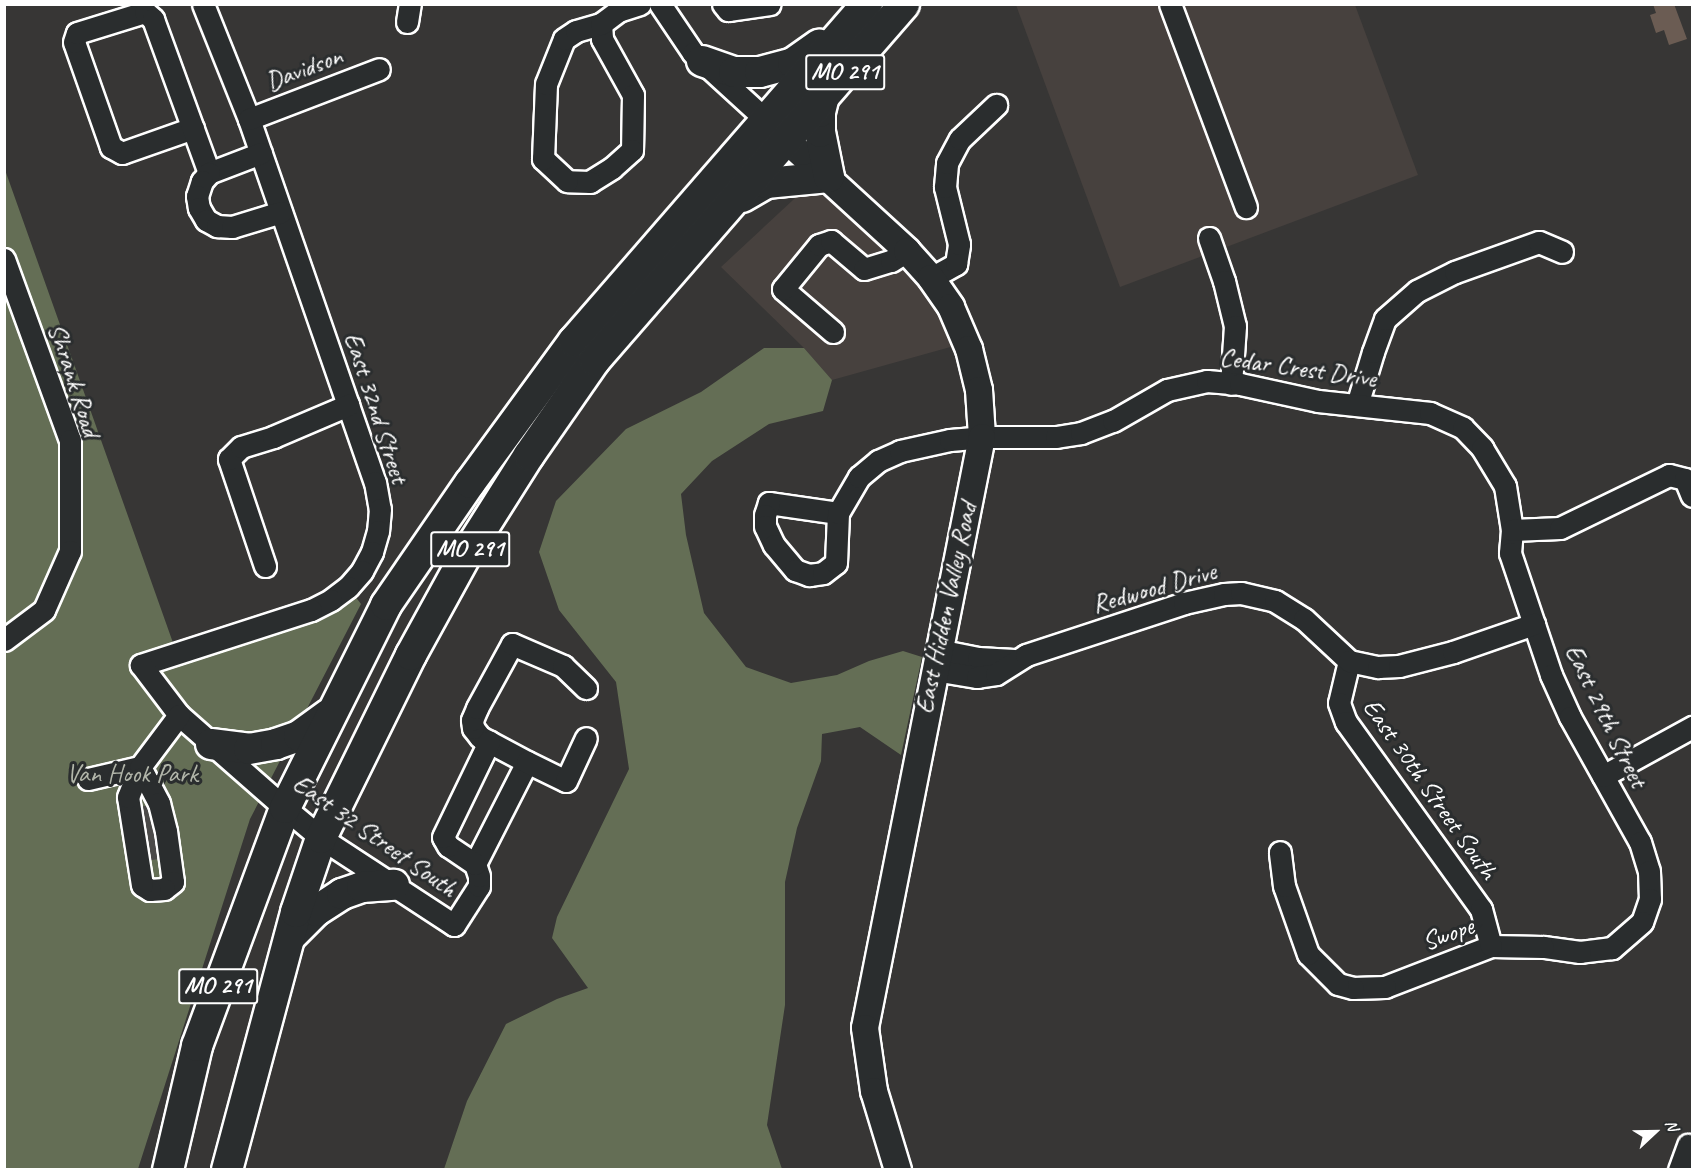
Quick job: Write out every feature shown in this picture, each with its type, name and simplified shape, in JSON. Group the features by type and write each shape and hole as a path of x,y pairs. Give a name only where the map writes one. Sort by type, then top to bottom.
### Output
{"highway":[{"name":"MO 291","path":"168,1170 197,1046 285,808 386,605 470,483 574,341 776,130 824,96 904,4"},
{"path":"702,61 734,72 760,72 780,68 794,63 816,48 863,9"},
{"name":"MO 291","path":"227,1170 289,938 321,838 411,655 467,553 528,455 595,360 723,212 776,130 863,9"},
{"path":"723,212 750,190 766,183 829,177 820,132 820,112 824,96"},
{"path":"211,744 249,749 276,744 299,736 332,712"},
{"path":"289,938 316,911 342,894 362,886 394,885"}],"main road":[{"name":"East Hidden Valley Road","path":"776,130 907,251 931,278 951,307 969,349 979,390 981,437 935,660 865,1028 874,1091 898,1170"}],"street":[{"name":"East 32nd Street","path":"203,4 261,153 375,482 380,509 372,552 362,571 348,587 331,600 311,610 141,665 179,716 239,767"},
{"path":"601,24 602,39 633,95 632,150 612,168 590,182 567,181 543,159 546,84 564,39 576,31 601,24 618,12 640,4"},
{"path":"660,4 672,26 702,61 776,130"},
{"path":"723,4 729,10 770,4"},
{"path":"1170,4 1246,207"},
{"path":"193,128 122,153 111,147 74,42 77,33 145,12 153,19 193,128 209,173"},
{"name":"Davidson","path":"249,119 379,69"},
{"path":"931,278 956,264 959,244 945,187 946,163 960,139 996,105"},
{"path":"261,153 209,173 202,181 197,196 198,208 206,220 217,226 232,227 281,212"},
{"path":"1209,238 1224,281 1235,326 1231,384"},
{"path":"833,332 783,289 819,245 831,242 864,268 891,261 907,251"},
{"path":"1357,405 1372,352 1386,319 1417,291 1455,272 1539,242 1562,252"},
{"name":"Shrank Road","path":"4,259 70,440 70,551 44,609 4,640"},
{"name":"Cedar Crest Drive","path":"838,513 859,477 878,461 900,451 950,440 981,437 1056,437 1081,433 1113,421 1167,390 1207,381 1287,396 1430,413 1463,428 1482,448 1505,486 1512,530"},
{"path":"265,566 229,459 241,447 273,437 348,405"},
{"path":"1512,530 1560,528 1669,475 1689,488"},
{"name":"East 29th Street","path":"1512,530 1510,553 1566,707 1640,842 1649,872 1650,899 1642,922"},
{"name":"Redwood Drive","path":"935,660 978,658 1014,660 1184,603 1224,594 1241,593 1275,601 1304,619 1350,661"},
{"path":"1350,661 1378,667 1399,666 1453,652 1534,624"},
{"path":"586,688 563,666 512,644 472,720 473,728 480,737 566,781 586,738"},
{"name":"East 30th Street South","path":"1350,661 1339,703 1346,722 1481,909 1491,946"},
{"path":"140,767 159,803 150,840 128,797 140,767 179,716"},
{"path":"1603,777 1692,727"},
{"path":"489,742 443,837 448,846 475,864 527,762"},
{"path":"88,779 140,767"},
{"name":"East 32 Street South","path":"239,767 321,838 454,925 479,886 475,864"},
{"name":"Swope","path":"1280,852 1284,886 1308,954 1338,984 1353,988 1385,987 1491,946 1543,946 1580,952 1612,948 1642,922"},
{"path":"1679,1170 1688,1145"}],"shaded area":[{"path":"1016,5 1355,5 1418,175 1120,287"},
{"path":"807,187 834,201 909,269 944,320 954,346 832,380 804,348 721,267"}],"green space":[{"name":"Van Hook Park","path":"4,167 177,654 348,587 361,604 250,819 138,1169 5,1169"},
{"path":"764,348 804,348 832,380 823,411 769,424 712,461 681,494 686,535 704,613 746,667 791,683 837,675 869,661 903,651 922,657 901,755 860,727 822,734 821,761 797,828 785,882 785,1005 767,1125 782,1169 444,1169 467,1101 506,1024 557,999 588,988 552,938 557,917 629,769 616,682 559,610 539,552 556,501 626,429 701,392"}],"building":[{"path":"1653,4 1674,4 1687,39 1669,45 1664,30 1656,33 1650,15 1656,13"}],"tunnel":[{"path":"139,817 154,815"},
{"path":"142,834 156,832"},
{"path":"144,850 159,848"}]}
